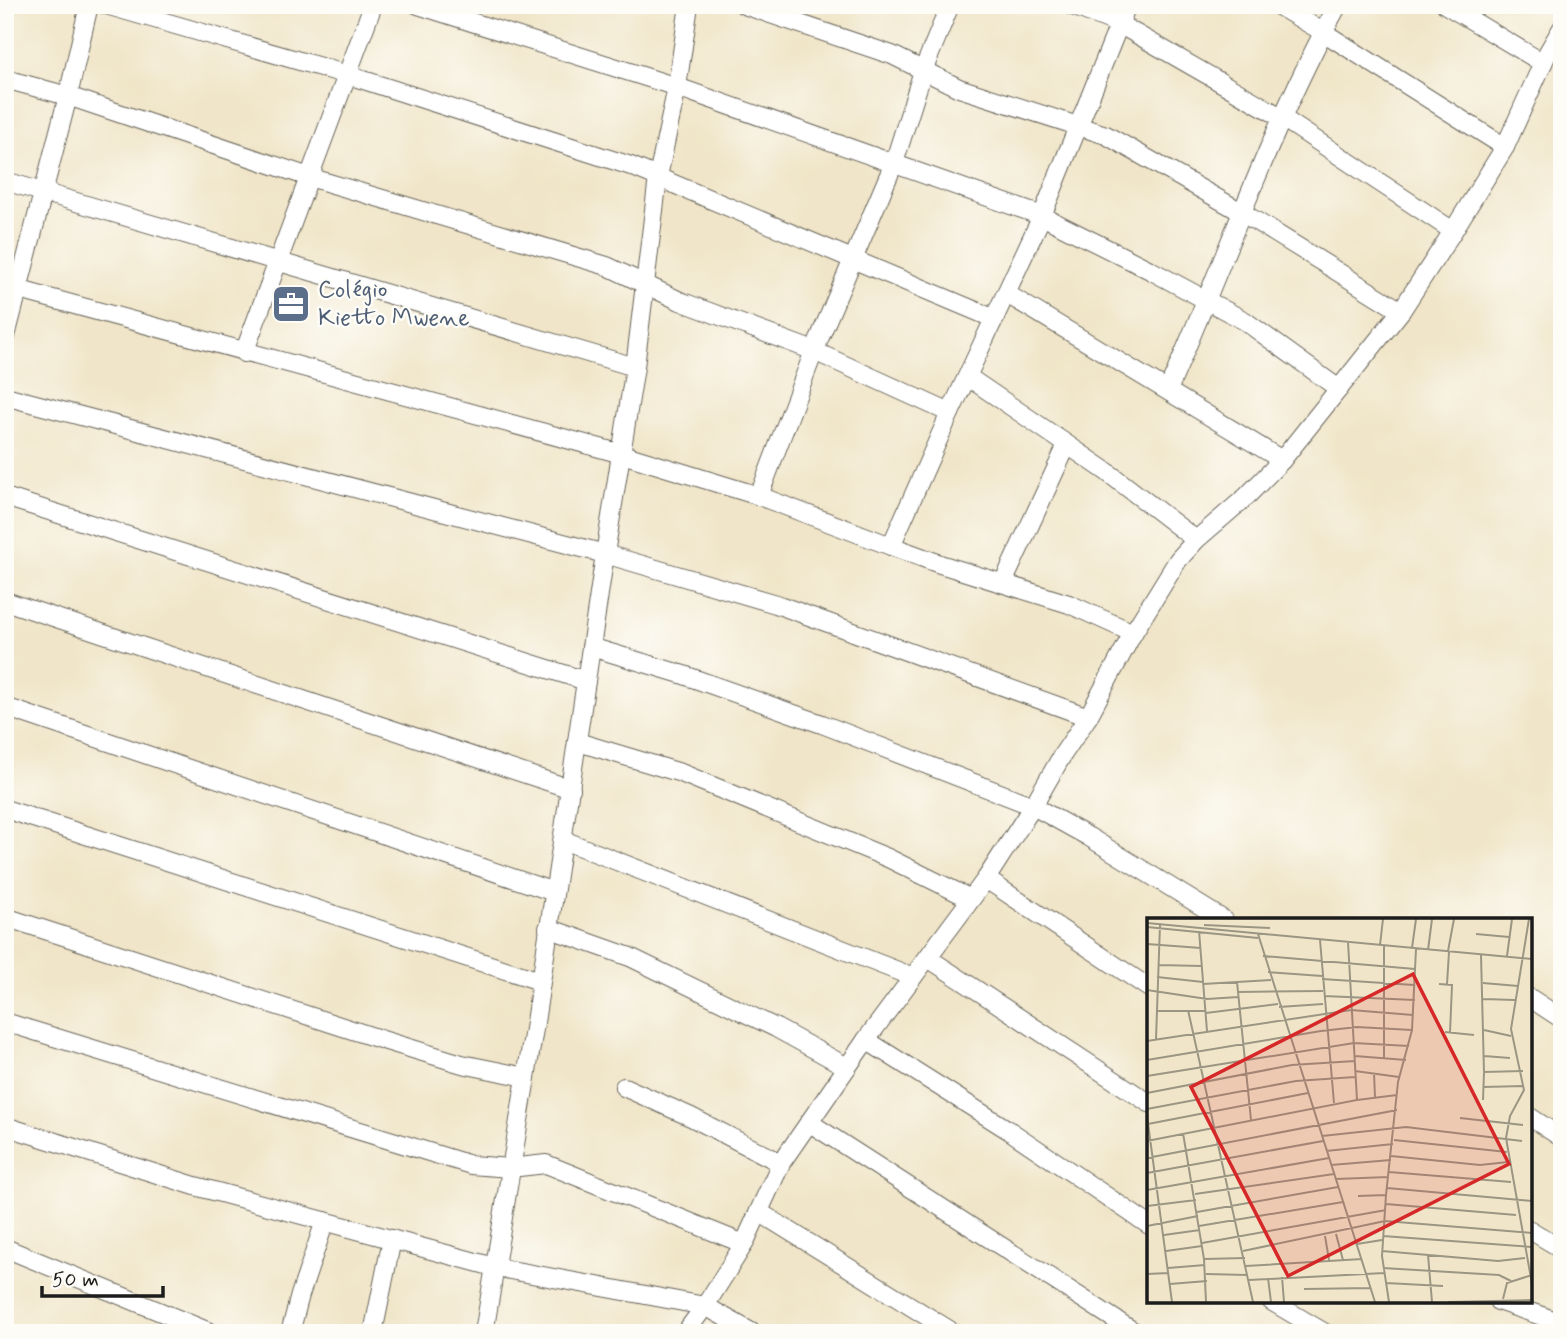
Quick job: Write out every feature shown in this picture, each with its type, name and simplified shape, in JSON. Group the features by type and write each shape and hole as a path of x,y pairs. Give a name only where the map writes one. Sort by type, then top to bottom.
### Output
{"street":[{"path":"5,340 12,288 44,192 89,5"},
{"path":"106,5 348,75 631,166 995,319"},
{"path":"244,353 373,5"},
{"path":"418,5 677,87 1042,216 1245,321 1339,389"},
{"path":"484,1333 635,368 658,177 677,87 690,5"},
{"path":"744,5 892,55 959,88 1106,135 1243,213 1401,311"},
{"path":"758,496 814,351 894,163 923,71 950,5"},
{"path":"1070,5 1119,24 1281,117 1453,231"},
{"path":"891,546 1042,216 1126,5"},
{"path":"1277,5 1505,147"},
{"path":"1168,390 1207,302 1281,117 1338,5"},
{"path":"1446,5 1543,64"},
{"path":"685,1333 744,1244 781,1163 866,1040 986,879 1088,717 1133,633 1178,560 1282,460 1401,311 1505,147 1562,28"},
{"path":"5,79 68,96 309,177 607,266 680,301 814,351 950,413"},
{"path":"5,181 635,368"},
{"path":"12,288 622,454 758,496 940,564 1069,604 1133,633"},
{"path":"1007,294 1282,460"},
{"path":"968,377 1067,445 1196,540"},
{"path":"5,396 605,554 776,604 1088,717"},
{"path":"1003,583 1067,445"},
{"path":"5,496 586,681"},
{"path":"5,601 571,789"},
{"path":"591,647 696,679 822,724 1033,806 1221,918"},
{"path":"5,707 554,892"},
{"path":"578,742 681,773 888,858 971,899"},
{"path":"5,809 540,981"},
{"path":"563,840 913,977"},
{"path":"986,879 1147,987"},
{"path":"5,917 386,1041 462,1064 526,1077"},
{"path":"548,928 631,957 776,1028 847,1067"},
{"path":"928,958 1147,1102"},
{"path":"1532,999 1562,1019"},
{"path":"5,1022 471,1165 510,1168 546,1164 744,1244"},
{"path":"866,1040 1010,1131 1147,1224"},
{"path":"624,1087 691,1117 781,1163"},
{"path":"1532,1118 1562,1138"},
{"path":"810,1123 1136,1333"},
{"path":"5,1126 195,1186 494,1267 705,1306 753,1333"},
{"path":"759,1212 954,1333"},
{"path":"290,1333 300,1295 326,1221"},
{"path":"1532,1231 1562,1249"},
{"path":"373,1333 392,1239"},
{"path":"5,1248 212,1333"},
{"path":"1274,1303 1325,1333"},
{"path":"1503,1303 1562,1325 1560,1333"}],"place":[{"name":"Colégio Kietto Mwene","path":"291,304"}]}
